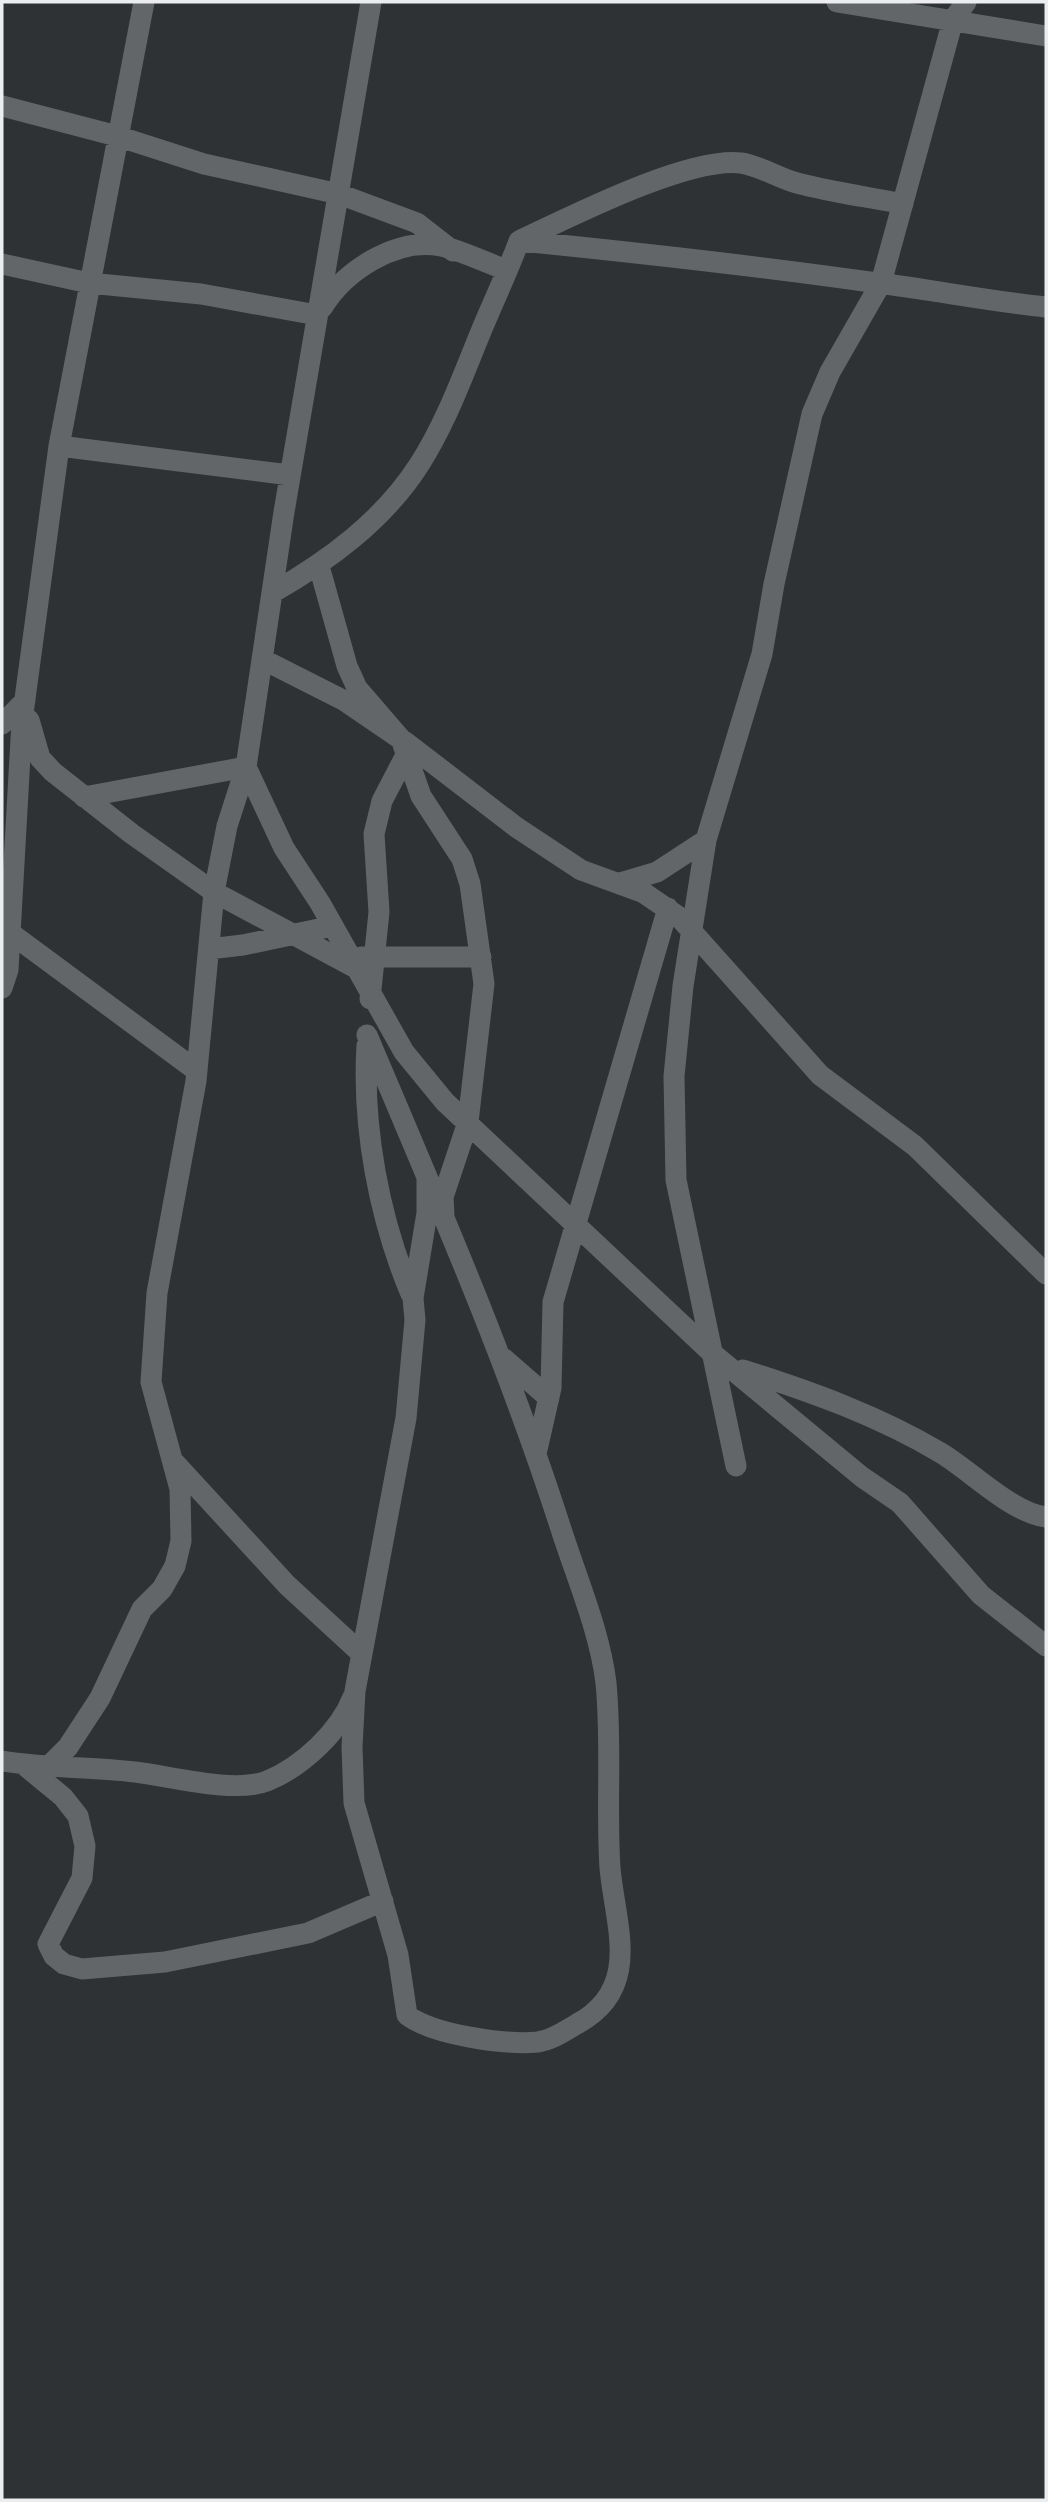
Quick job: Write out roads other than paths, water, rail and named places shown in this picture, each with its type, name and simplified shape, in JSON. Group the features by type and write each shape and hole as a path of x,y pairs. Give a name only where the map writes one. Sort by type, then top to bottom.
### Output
{"street":[{"path":"2,988 8,970 25,701 59,446 144,2"},
{"path":"49,1766 68,1747 94,1708 142,1609 162,1589 175,1566 181,1541 180,1489 151,1382 157,1293 197,1071 214,892 226,826 246,767 290,475 371,2"},
{"path":"837,2 1046,36"},
{"path":"736,1466 676,1180 674,1076 683,986 706,840 762,654 776,572 812,414 830,372 881,283 953,20 966,2"},
{"path":"2,106 117,136 204,164 340,194 417,223 453,251"},
{"path":"272,593 318,566 388,504 419,466 445,420 519,241 611,199 692,169 716,164 741,163 797,183 903,204"},
{"path":"519,241 661,255 1046,307"},
{"path":"317,315 332,290 354,271 402,248 424,245 453,251 507,270"},
{"path":"2,264 89,283 201,294 317,315"},
{"path":"59,446 290,475"},
{"path":"318,566 336,637 357,688 404,746 421,796 466,869 484,984 468,1122 443,1197 445,1221"},
{"path":"262,659 345,701 516,828 581,870 644,893 668,908 692,931 820,1075 915,1146 1046,1274"},
{"path":"2,724 25,701"},
{"path":"25,701 40,758 84,797 214,892 291,936 351,962 374,958 481,957"},
{"path":"404,746 382,801 373,834 379,894 367,1035 368,1120 377,1174 395,1250 413,1298"},
{"path":"84,797 246,767"},
{"path":"246,767 284,848 333,926 371,996 421,1074 468,1122 712,1353 862,1476 901,1503 981,1595 1046,1646"},
{"path":"620,883 657,872 706,840"},
{"path":"536,1454 549,1398 553,1302 668,908"},
{"path":"209,949 291,936 333,926"},
{"path":"9,932 197,1071"},
{"path":"367,1035 501,1356 593,1630 606,1682 610,1871 621,1925 620,1957 615,1983 604,2001 585,2020 547,2041 493,2040 417,2022 407,2014 398,1955 354,1802 351,1774 355,1691 407,1418 415,1320 413,1298 427,1213 427,1179"},
{"path":"501,1356 549,1398"},
{"path":"731,1366 845,1405 942,1454 996,1492 1037,1516 1046,1517"},
{"path":"171,1459 287,1585 362,1654"},
{"path":"12,1763 123,1771 235,1784 265,1782 294,1766 317,1746 336,1725 355,1691"},
{"path":"12,1763 63,1797 78,1816 85,1846 82,1878 48,1944 54,1956 64,1964 82,1969 165,1962 244,1947 307,1933 383,1901"}]}
